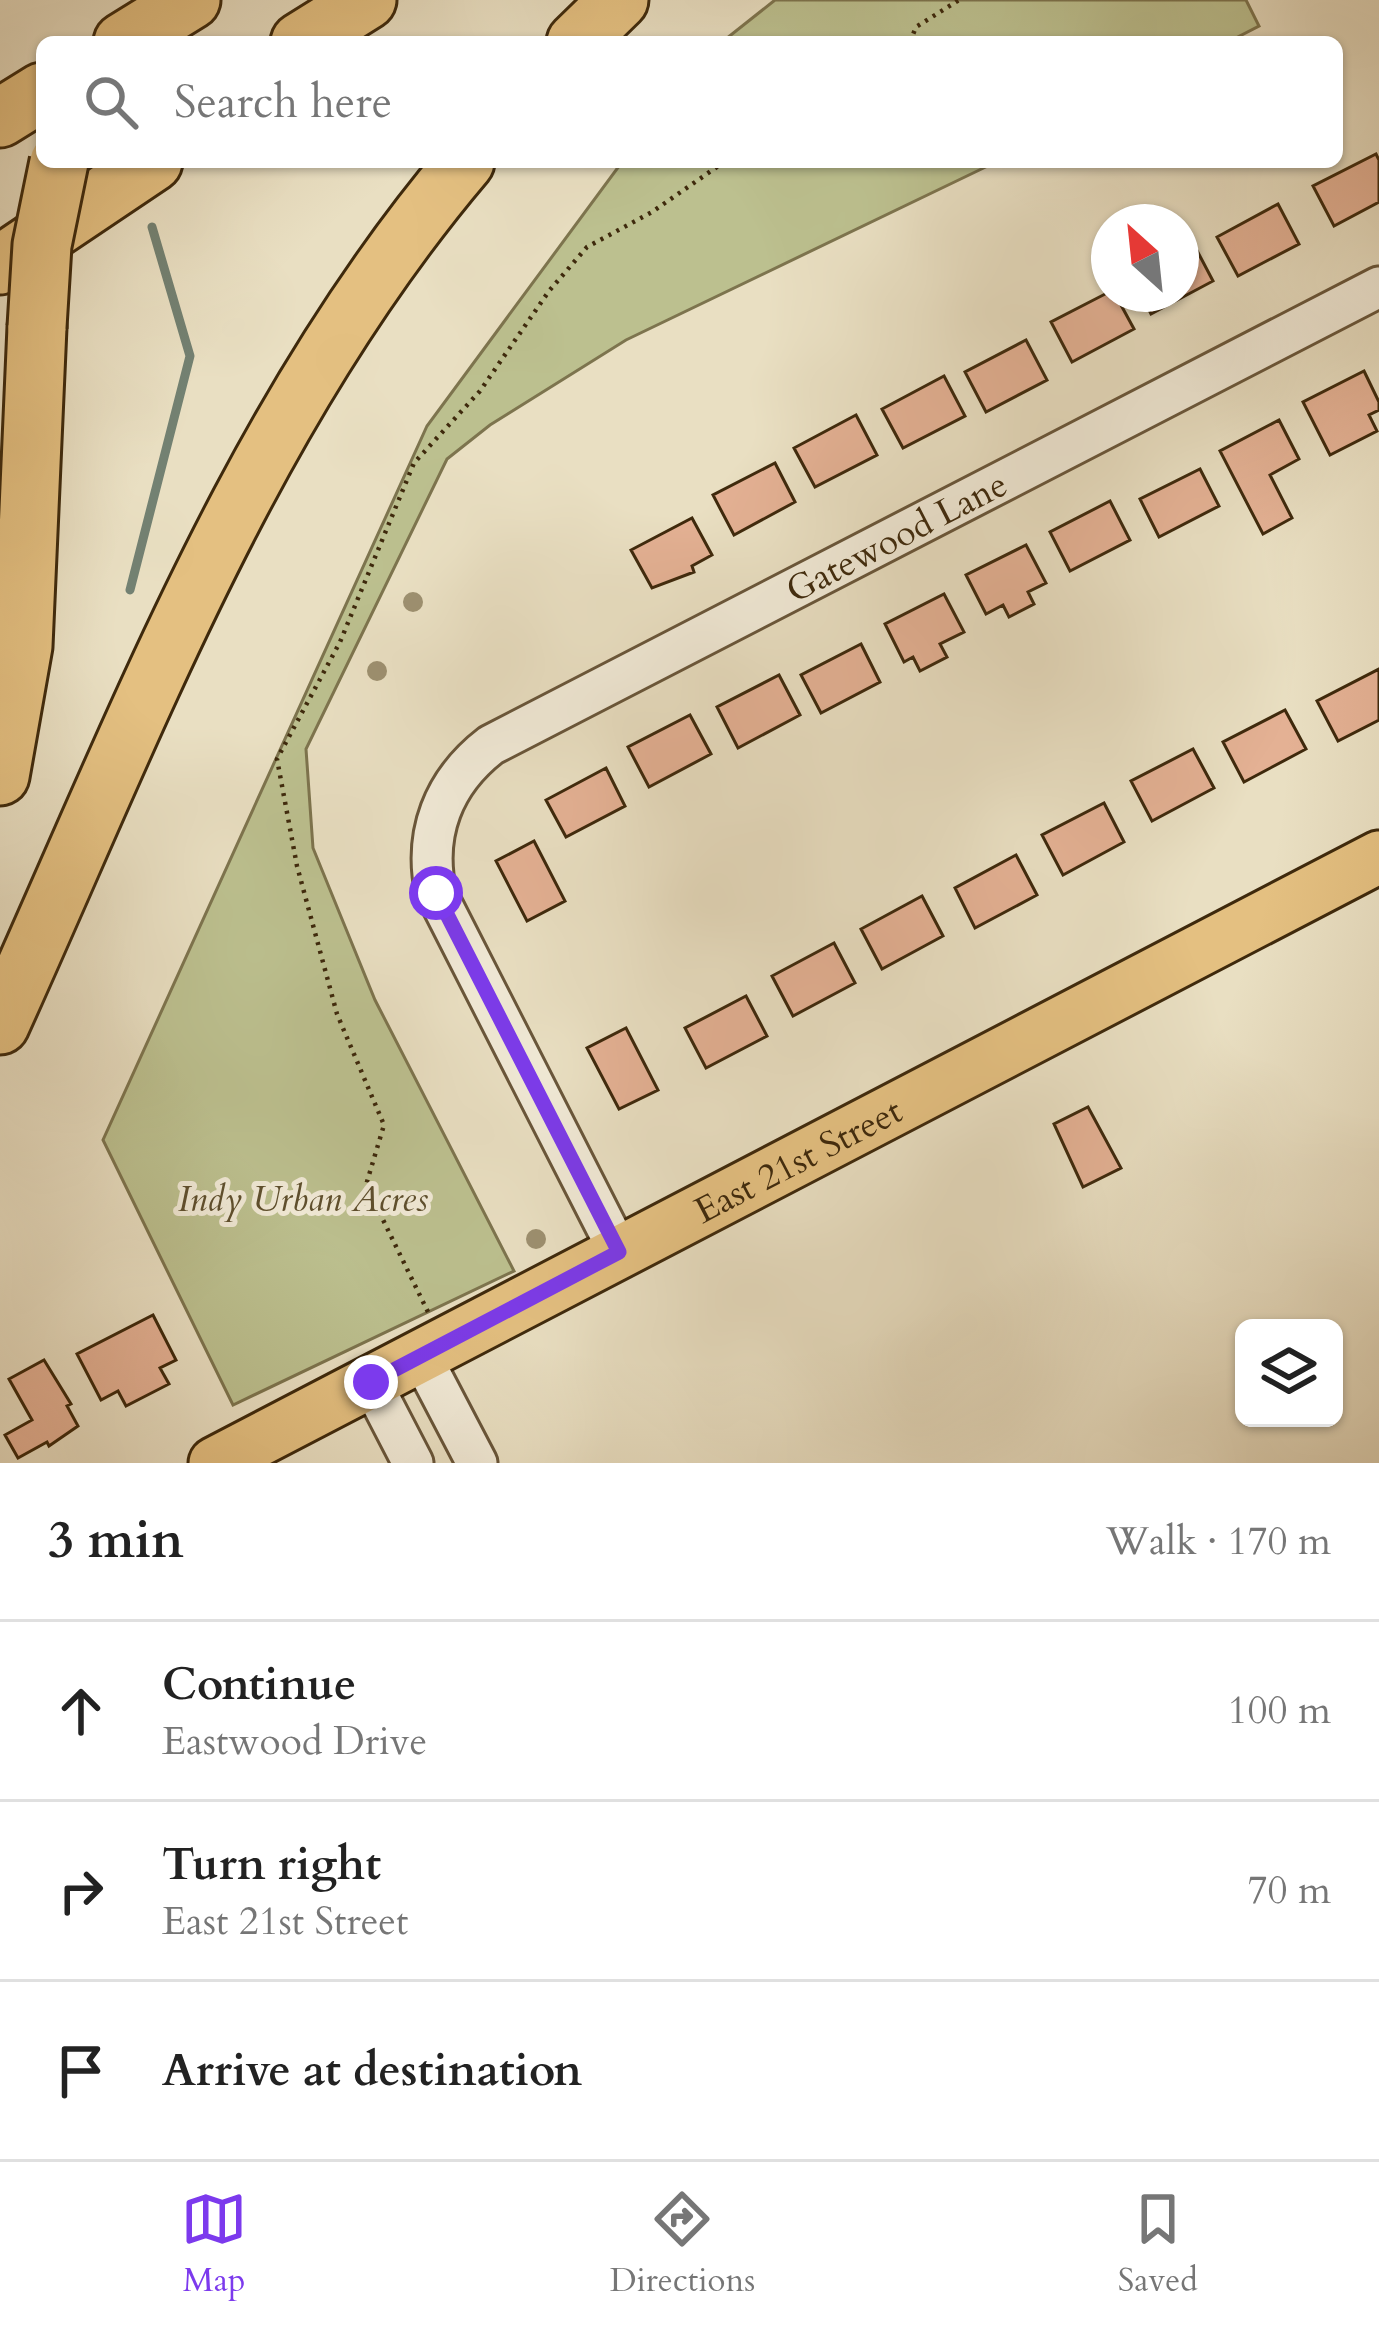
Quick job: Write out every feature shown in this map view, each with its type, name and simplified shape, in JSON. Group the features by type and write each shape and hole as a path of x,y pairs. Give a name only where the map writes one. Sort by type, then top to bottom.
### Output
{"highway":[{"path":"113,36 134,0"},
{"path":"132,36 190,0"},
{"path":"309,36 368,0"},
{"path":"332,36 380,0"},
{"path":"582,36 619,0"},
{"path":"0,118 36,96"},
{"path":"0,776 23,646 42,245 58,168"},
{"path":"0,227 95,168"},
{"path":"0,265 144,168"},
{"path":"0,1025 239,500 351,314 460,168"}],"main road":[{"name":"East 21st Street","path":"215,1463 1379,857"}],"street":[{"name":"Gatewood Lane","path":"619,1252 441,905 431,854 437,816 462,771 491,745 1379,287"},
{"path":"432,1350 476,1463"},
{"path":"371,1382 413,1463"}],"path":[{"path":"912,36 916,27 959,0"},
{"path":"432,1350 366,1185 384,1125 337,1014 298,866 277,759 340,642 414,463 480,391 549,291 587,248 652,212 715,168"}],"green space":[{"path":"775,0 1246,0 1259,26 1240,36 730,36"},
{"name":"Indy Urban Acres","path":"618,168 984,168 626,340 490,425 447,459 306,749 313,848 375,1000 514,1271 233,1405 103,1140 427,426"}],"building":[{"path":"1376,154 1379,202 1334,226 1313,186"},
{"path":"1278,204 1299,244 1238,276 1217,237"},
{"path":"1199,254 1213,281 1199,288"},
{"path":"1091,301 1091,312 1125,312 1134,329 1072,362 1051,322"},
{"path":"1026,340 1047,380 986,412 965,372"},
{"path":"1364,371 1379,402 1379,410 1369,415 1377,431 1330,455 1303,402"},
{"path":"944,376 965,416 903,448 882,409"},
{"path":"856,415 877,455 815,487 794,448"},
{"path":"1279,420 1299,459 1270,475 1292,518 1263,534 1220,451"},
{"path":"775,463 795,502 734,535 713,495"},
{"path":"1200,469 1219,506 1159,537 1140,499"},
{"path":"1110,501 1130,540 1070,571 1050,532"},
{"path":"692,518 712,555 692,566 694,572 652,588 631,550"},
{"path":"1026,545 1046,583 1028,592 1034,604 1009,617 1003,605 986,614 966,575"},
{"path":"944,594 964,632 940,644 947,657 920,671 913,657 904,662 885,624"},
{"path":"861,644 880,682 821,713 801,675"},
{"path":"1379,669 1379,720 1338,741 1317,701"},
{"path":"779,675 800,715 738,748 717,707"},
{"path":"1285,710 1306,749 1244,782 1223,742"},
{"path":"690,715 711,754 649,787 628,747"},
{"path":"1193,749 1214,788 1152,821 1131,781"},
{"path":"606,768 625,806 566,837 546,800"},
{"path":"1104,803 1124,842 1063,875 1042,835"},
{"path":"534,841 565,901 527,921 496,861"},
{"path":"1016,855 1037,895 975,928 955,888"},
{"path":"922,896 943,936 882,969 861,929"},
{"path":"834,943 855,983 793,1016 772,976"},
{"path":"746,996 767,1036 706,1068 685,1028"},
{"path":"626,1028 658,1090 619,1109 587,1048"},
{"path":"1088,1107 1121,1168 1083,1187 1054,1124"},
{"path":"153,1315 176,1360 160,1368 169,1384 126,1406 118,1391 101,1400 77,1354"},
{"path":"44,1360 71,1404 67,1406 78,1426 49,1446 47,1442 18,1458 5,1435 32,1420 9,1379"}],"waterway":[{"path":"130,590 190,356 152,227"}],"route":[{"path":"371,1382 619,1252 436,893"}]}
